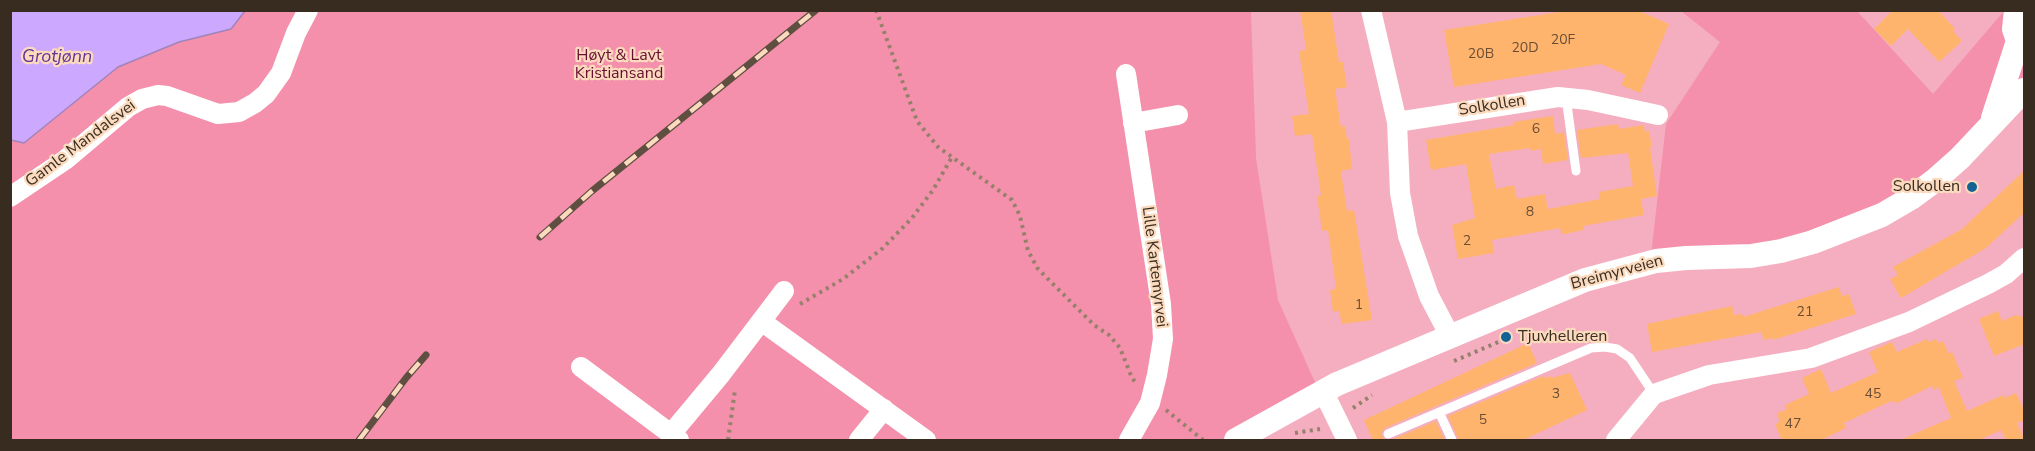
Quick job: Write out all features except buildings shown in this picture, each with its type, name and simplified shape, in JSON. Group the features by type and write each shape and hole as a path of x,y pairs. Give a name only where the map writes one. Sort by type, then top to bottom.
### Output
{"street":[{"name":"Gamle Mandalsvei","path":"10,197 65,160 128,107 142,99 158,95 167,96 206,111 229,114 239,112 255,103 266,94 281,73 296,33 308,10"},
{"path":"1371,10 1396,122 1400,193 1408,236 1429,296 1451,338"},
{"path":"2010,12 2013,29 2021,45"},
{"name":"Breimyrveien","path":"1992,123 2021,45"},
{"name":"Lille Kartemyrvei","path":"1126,74 1161,303 1163,339 1150,403 1129,441"},
{"name":"Breimyrveien","path":"1236,441 1283,413 1355,376 1451,338 1556,291 1622,269 1656,261 1771,253 1813,242 1882,215 1934,181 2025,90"},
{"name":"Solkollen","path":"1396,122 1536,99 1566,97 1658,115"},
{"path":"1133,123 1178,115"},
{"path":"1616,441 1654,394 1709,375 1811,358 1898,326 1988,284 2006,274 2025,258"},
{"path":"581,368 675,437 784,291"},
{"path":"761,321 926,441"},
{"path":"1324,393 1343,432"},
{"path":"859,441 884,409"}],"lane":[{"path":"1566,97 1575,171"},
{"path":"1388,434 1591,348 1617,349 1630,358 1654,394"},
{"path":"1439,412 1452,441"}],"path":[{"path":"876,10 916,122 938,147 1012,200 1020,216 1028,251 1038,269 1094,324 1109,334 1120,348 1132,378 1142,391"},
{"path":"795,308 843,279 884,248 912,218 933,190 952,157"},
{"path":"1452,362 1517,333"},
{"path":"728,441 735,387"},
{"path":"1293,434 1312,431 1343,432 1351,410 1381,390"},
{"path":"1157,404 1203,441"}],"green space":[{"name":"Høyt & Lavt Kristiansand","path":"10,11 2024,11 2024,440 11,440"},
{"name":"Høyt & Lavt Kristiansand","path":"245,11 1251,11 1256,158 1278,300 1314,380 1322,392 1246,440 11,440 11,140 24,143 118,67 179,42 231,29"},
{"path":"1681,11 1857,11 1933,94 2004,11 2024,11 2024,90 1889,213 1782,251 1650,264 1666,124 1720,42"}],"water":[{"name":"Grotjønn","path":"11,10 245,11 231,29 179,42 118,67 24,143 11,140"}],"railway":[{"path":"540,237 592,191 816,10"},
{"path":"359,440 426,355"}],"place":[{"name":"Solkollen","path":"1972,187"},
{"name":"Tjuvhelleren","path":"1506,337"}]}
